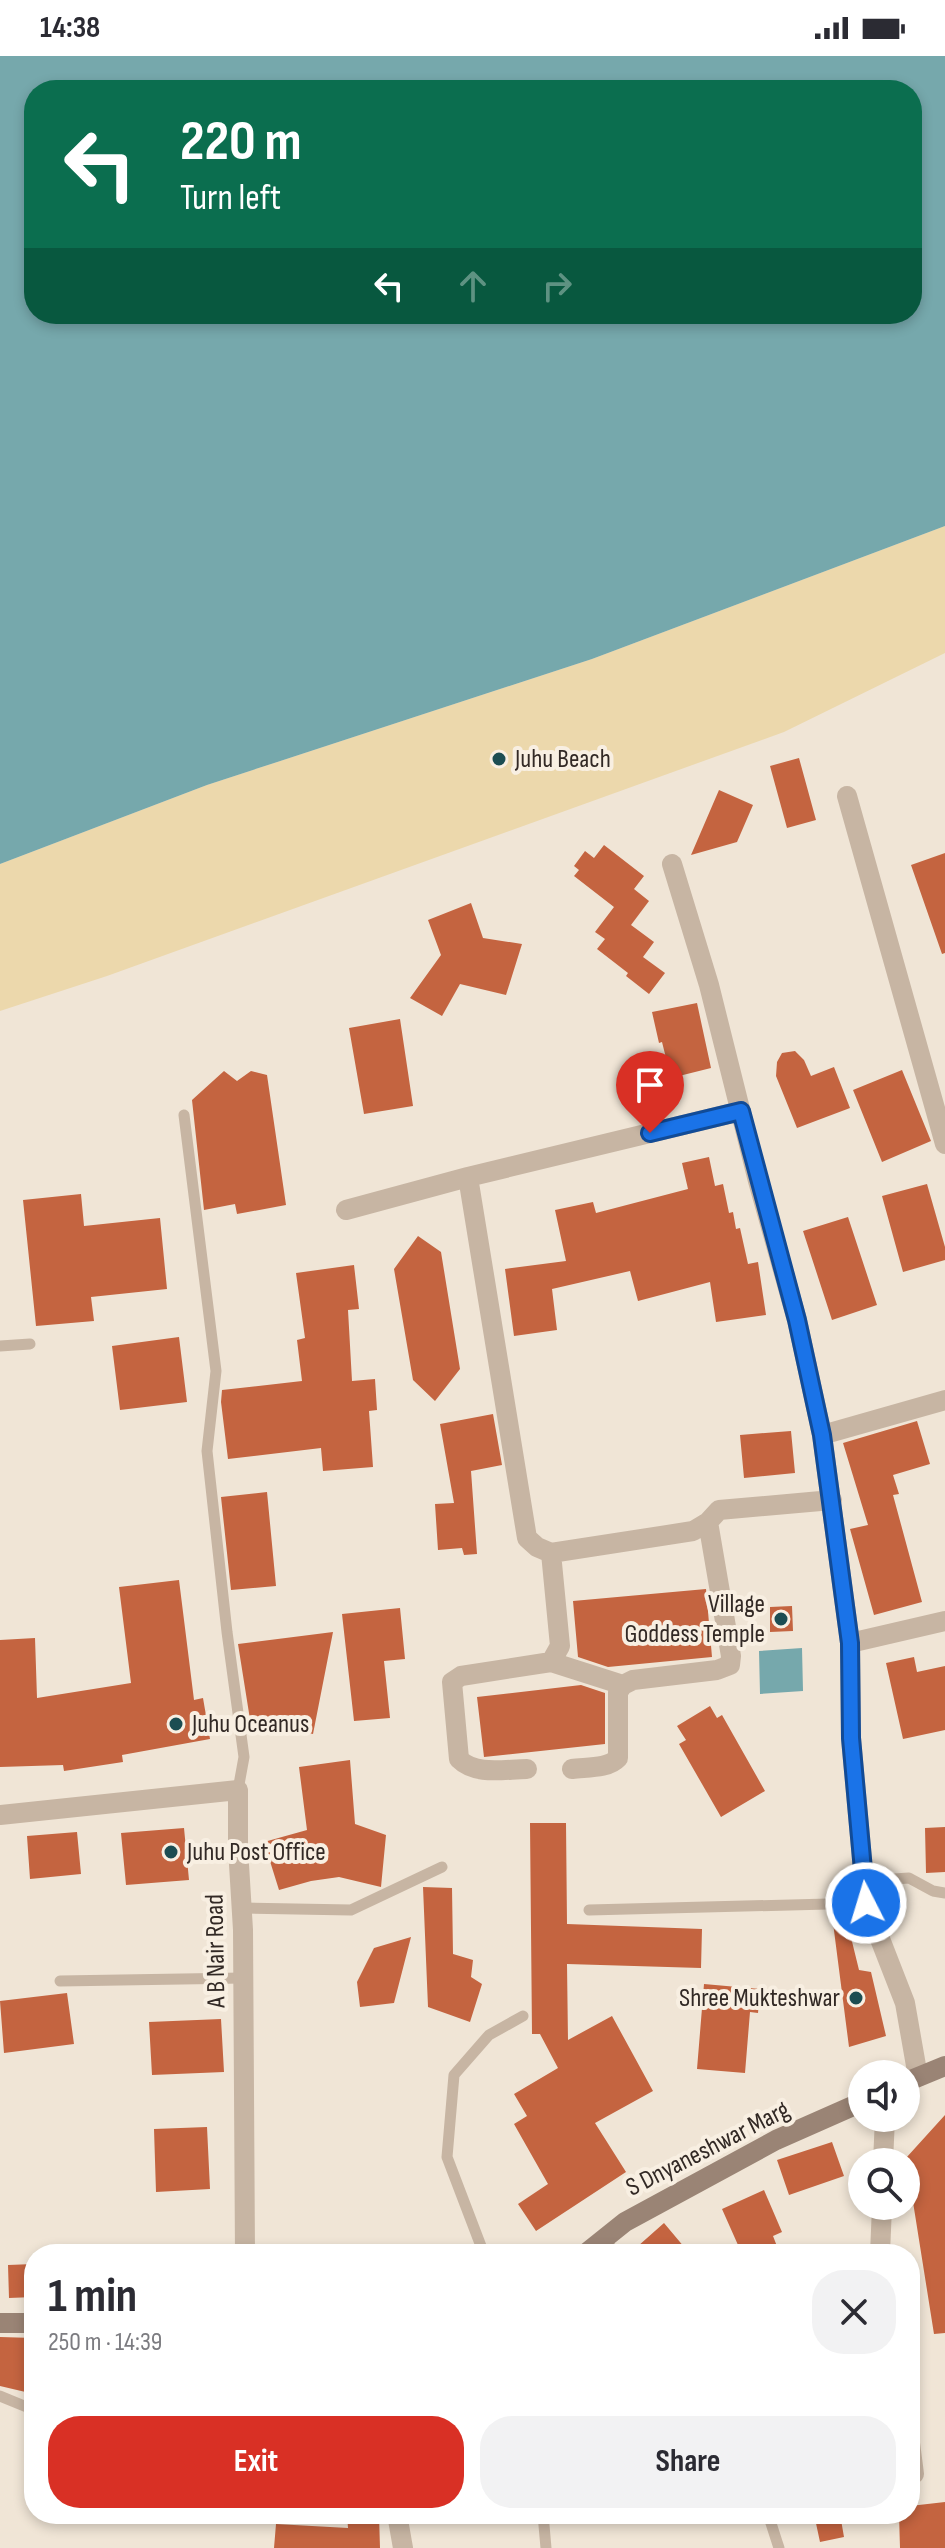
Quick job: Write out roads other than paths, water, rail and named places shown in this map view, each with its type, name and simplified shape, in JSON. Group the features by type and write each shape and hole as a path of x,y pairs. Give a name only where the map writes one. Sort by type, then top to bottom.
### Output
{"street":[{"path":"847,796 945,1144"},
{"path":"672,864 709,985 797,1320 822,1435 850,1643 851,1738 866,1903 905,2003 910,2060"},
{"path":"346,1210 741,1111"},
{"path":"468,1177 527,1538 537,1547 551,1553 693,1531 708,1522 719,1510 832,1500"},
{"path":"822,1435 945,1400"},
{"path":"572,1769 607,1765 618,1758 618,1692 623,1685 633,1680 717,1670 730,1665 708,1522"},
{"path":"551,1553 560,1646 551,1662"},
{"path":"850,1643 945,1621"},
{"path":"527,1769 480,1770 459,1759 452,1682 461,1676 551,1662 623,1685"},
{"path":"0,1815 238,1790"},
{"name":"A B Nair Road","path":"238,1790 238,1848 243,1908 245,2244"},
{"path":"920,2077 945,2066"},
{"name":"S Dnyaneshwar Marg","path":"611,2244 625,2222 776,2140 848,2108"},
{"path":"880,2244 881,2220"},
{"path":"0,2323 24,2323"},
{"path":"399,2524 403,2548"}],"lane":[{"path":"184,1115 216,1371 207,1451 244,1757 238,1790"},
{"path":"0,1346 30,1344"},
{"path":"243,1908 351,1910 442,1867"},
{"path":"864,1881 909,1878 933,1891 945,1893"},
{"path":"589,1910 866,1903"},
{"path":"60,1981 243,1978"},
{"path":"480,2244 447,2157 454,2075 489,2035 523,2016"},
{"path":"0,2396 24,2406"},
{"path":"544,2524 546,2548"},
{"path":"771,2524 779,2548"}],"water":[{"path":"0,56 945,56 945,526 592,659 207,785 0,864"},
{"path":"802,1648 803,1691 760,1694 759,1651"}],"place":[{"name":"Juhu Beach","path":"499,759"},
{"name":"Village Goddess Temple","path":"781,1619"},
{"name":"Juhu Oceanus","path":"176,1724"},
{"name":"Juhu Post Office","path":"171,1852"},
{"name":"Shree Mukteshwar","path":"856,1998"}]}
